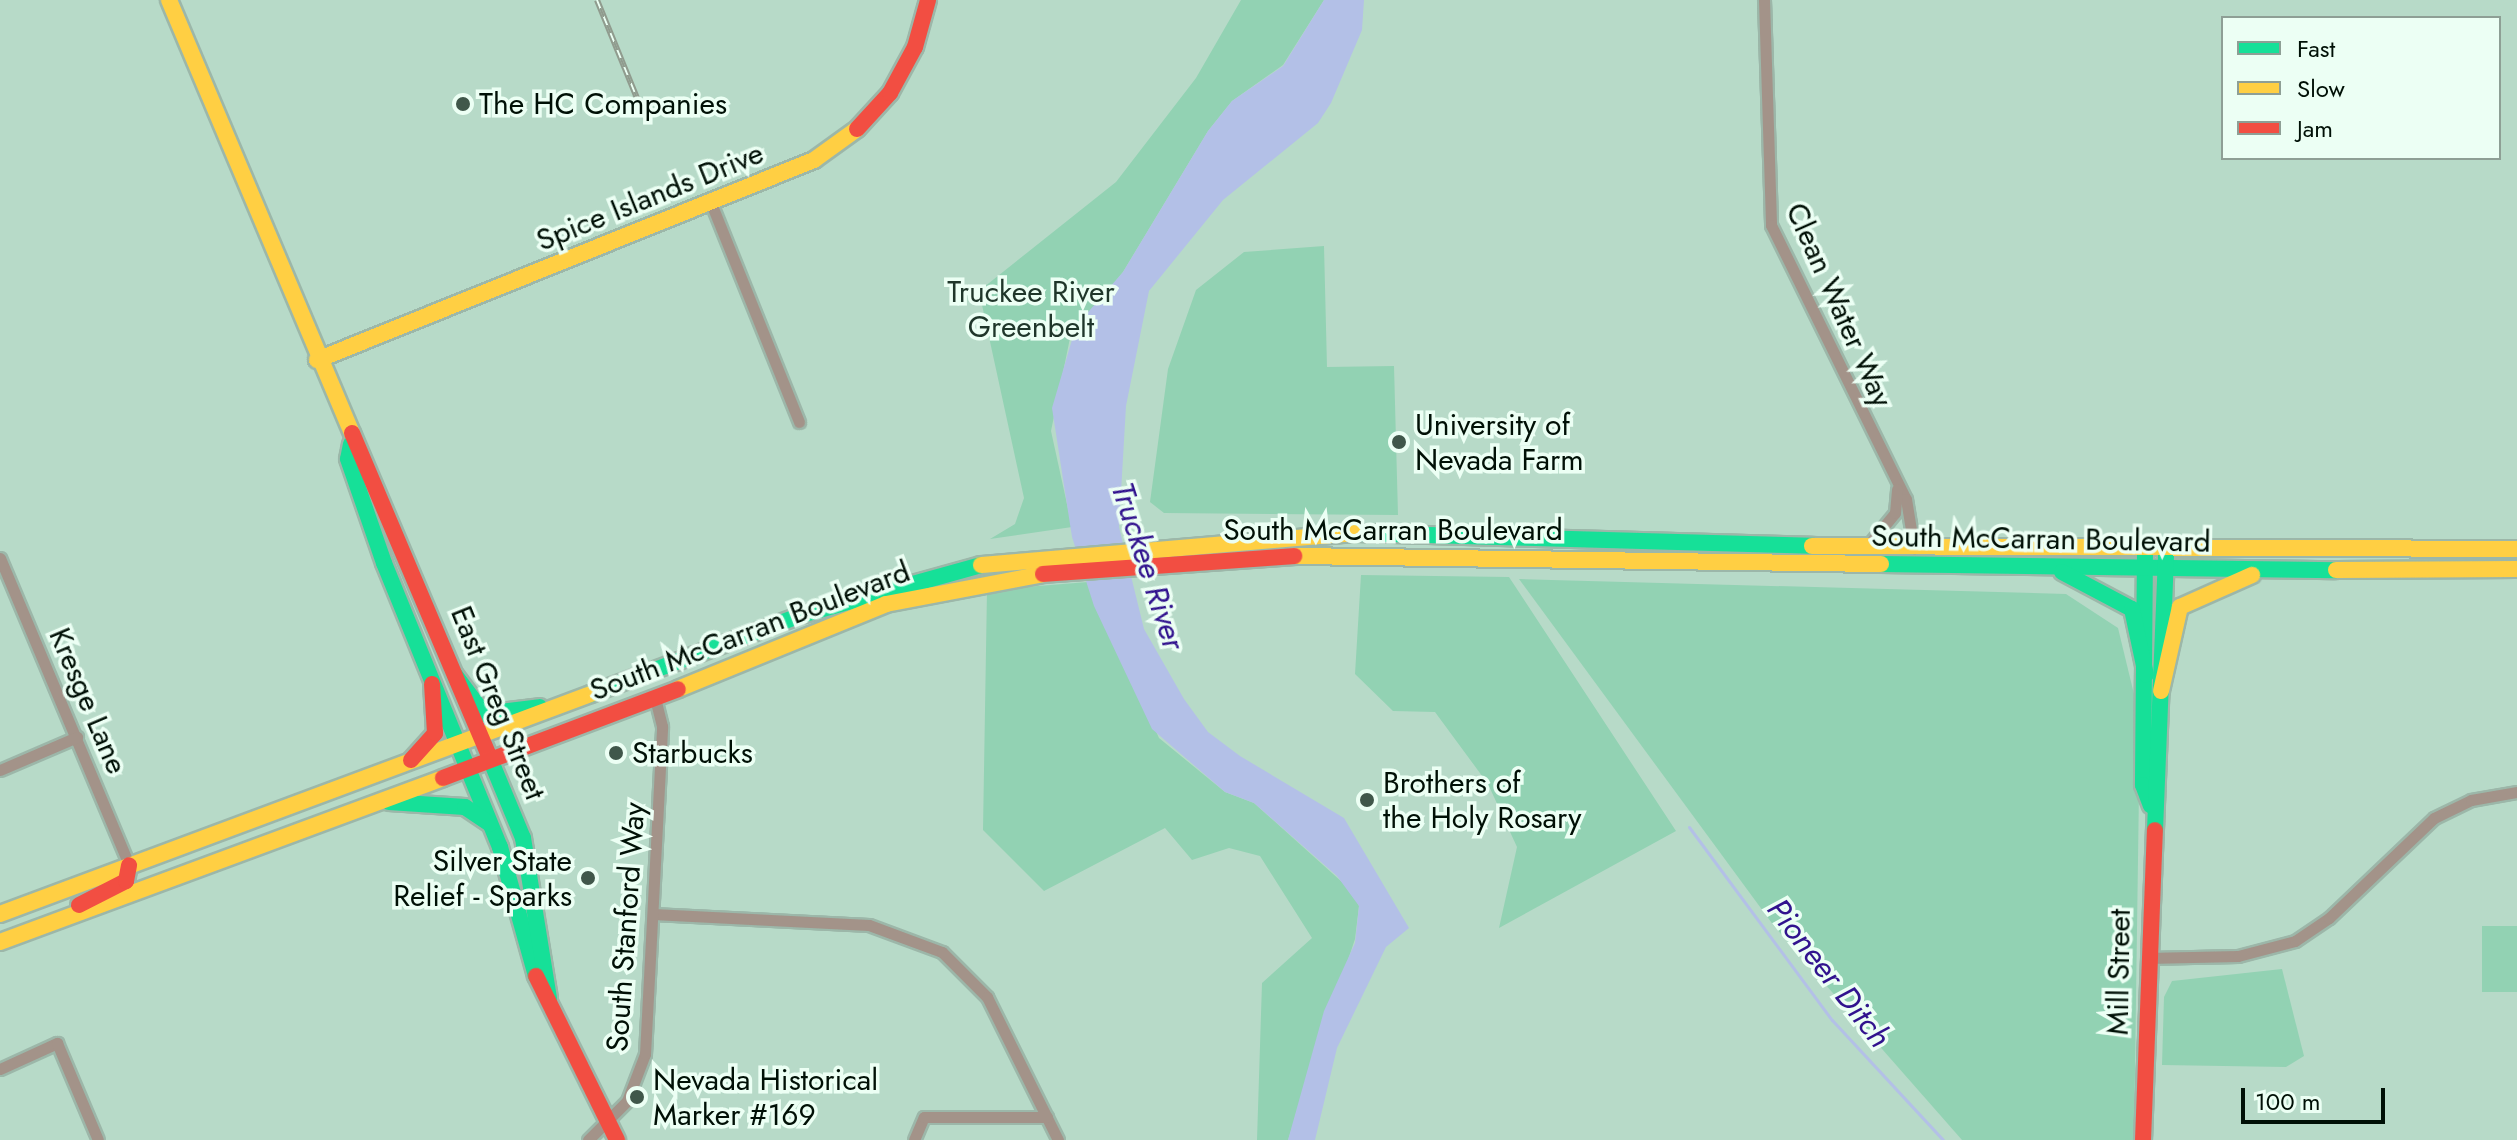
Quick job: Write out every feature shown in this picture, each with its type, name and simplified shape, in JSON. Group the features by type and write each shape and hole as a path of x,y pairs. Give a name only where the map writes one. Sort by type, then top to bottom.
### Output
{"main road":[{"name":"East Greg Street","path":"169,0 351,444 363,502 432,684 490,824 523,951 613,1133"},
{"name":"Spice Islands Drive","path":"317,360 814,160 856,130 908,63 928,0"},
{"name":"East Greg Street","path":"351,444 366,460 529,859 549,999"},
{"path":"363,502 397,562 410,568"},
{"path":"1407,535 1407,553"},
{"name":"South McCarran Boulevard","path":"1154,556 1285,536 1407,535 1866,548 2145,551 2517,549"},
{"name":"Mill Street","path":"2145,551 2143,785 2151,806"},
{"name":"Mill Street","path":"2143,1140 2151,806 2161,691 2166,551"},
{"name":"South McCarran Boulevard","path":"0,914 482,739 894,583 1154,556 1407,553 2166,571 2517,569"},
{"name":"South McCarran Boulevard","path":"0,942 655,698 913,595 1054,564"},
{"path":"2049,568 2132,609 2146,675"},
{"path":"2161,691 2180,607 2270,570"},
{"path":"455,675 472,705 495,717 627,684"},
{"path":"395,771 435,733 432,684"},
{"path":"375,803 465,807 490,824"},
{"path":"38,928 126,881 129,865"}],"street":[{"name":"Clean Water Way","path":"1764,0 1771,225 1911,514 1914,548"},
{"path":"711,203 799,422"},
{"path":"1866,548 1895,513 1895,480"},
{"name":"Kresge Lane","path":"0,558 129,865"},
{"name":"South Stanford Way","path":"588,1140 613,1133 635,1087 645,1054 662,726 655,698"},
{"path":"0,770 77,737"},
{"path":"2147,958 2238,956 2295,941 2329,918 2434,818 2472,799 2517,792"},
{"path":"653,914 869,925 922,941 987,997 1058,1140"},
{"path":"0,1069 57,1043 98,1140"},
{"path":"914,1140 924,1117 1047,1117"}],"green space":[{"name":"Truckee River Greenbelt","path":"1241,0 1324,0 1283,65 1232,101 1208,131 1123,272 1070,338 1051,431 1072,527 990,539 1015,524 1024,498 979,291 1116,182 1196,78"},
{"path":"1324,246 1327,367 1394,366 1398,515 1164,513 1150,502 1168,369 1196,290 1244,252"},
{"path":"1361,575 1509,577 1676,831 1499,928 1517,847 1488,784 1435,712 1393,711 1355,674"},
{"path":"1519,579 2066,594 2118,628 2140,719 2134,1140 1962,1140 1774,926"},
{"path":"1088,582 1159,738 1225,792 1254,803 1352,891 1359,906 1355,939 1288,1140 1257,1140 1262,983 1312,938 1260,856 1229,848 1192,860 1165,828 1044,891 983,830 987,590"},
{"path":"2482,926 2517,926 2517,992 2482,992"},
{"path":"2282,969 2304,1056 2286,1067 2162,1065 2164,997 2172,981"}],"water":[{"path":"1324,0 1364,0 1362,30 1331,103 1318,123 1223,200 1149,291 1126,406 1119,527 1144,629 1184,699 1208,732 1240,756 1344,818 1409,928 1386,947 1337,1048 1315,1140 1288,1140 1324,1011 1355,943 1359,906 1337,876 1254,803 1225,792 1152,729 1094,606 1072,537 1052,408 1076,326 1123,272 1208,131 1232,101 1283,66"}],"waterway":[{"name":"Pioneer Ditch","path":"1689,827 1832,1020 1943,1140"}],"railway":[{"path":"597,0 644,115"}],"traffic: fast":[{"path":"351,444 348,459 384,563 500,847 536,976"},
{"path":"1356,533 1812,546"},
{"path":"2145,551 2143,785 2151,806"},
{"path":"2155,830 2166,551"},
{"path":"1881,564 2336,570"},
{"path":"591,694 801,615 981,565"},
{"path":"2062,572 2132,609 2146,675"},
{"path":"455,675 484,714 540,707"},
{"path":"488,754 523,838 549,999"},
{"path":"389,802 465,807 490,824"}],"traffic: slow":[{"path":"169,0 352,433"},
{"path":"317,360 814,160 857,129"},
{"path":"981,565 1356,533"},
{"path":"1812,546 2517,549"},
{"path":"1294,556 1881,564"},
{"path":"2336,570 2517,569"},
{"path":"678,689 886,604 1043,574"},
{"path":"2161,691 2180,607 2252,575"},
{"path":"0,914 591,694"},
{"path":"0,942 443,778"}],"traffic: jam":[{"path":"857,129 890,93 915,47 928,0"},
{"path":"352,433 488,754"},
{"path":"1043,574 1294,556"},
{"path":"411,760 435,733 432,684"},
{"path":"443,778 678,689"},
{"path":"2143,1140 2155,830"},
{"path":"79,905 126,881 129,865"},
{"path":"536,976 617,1140"}],"place":[{"name":"The HC Companies","path":"463,104"},
{"name":"University of Nevada Farm","path":"1399,442"},
{"name":"Starbucks","path":"616,753"},
{"name":"Brothers of the Holy Rosary","path":"1367,800"},
{"name":"Silver State Relief - Sparks","path":"588,878"},
{"name":"Nevada Historical Marker #169","path":"637,1097"}],"water label":[{"name":"Truckee River","path":"1148,566"}]}
